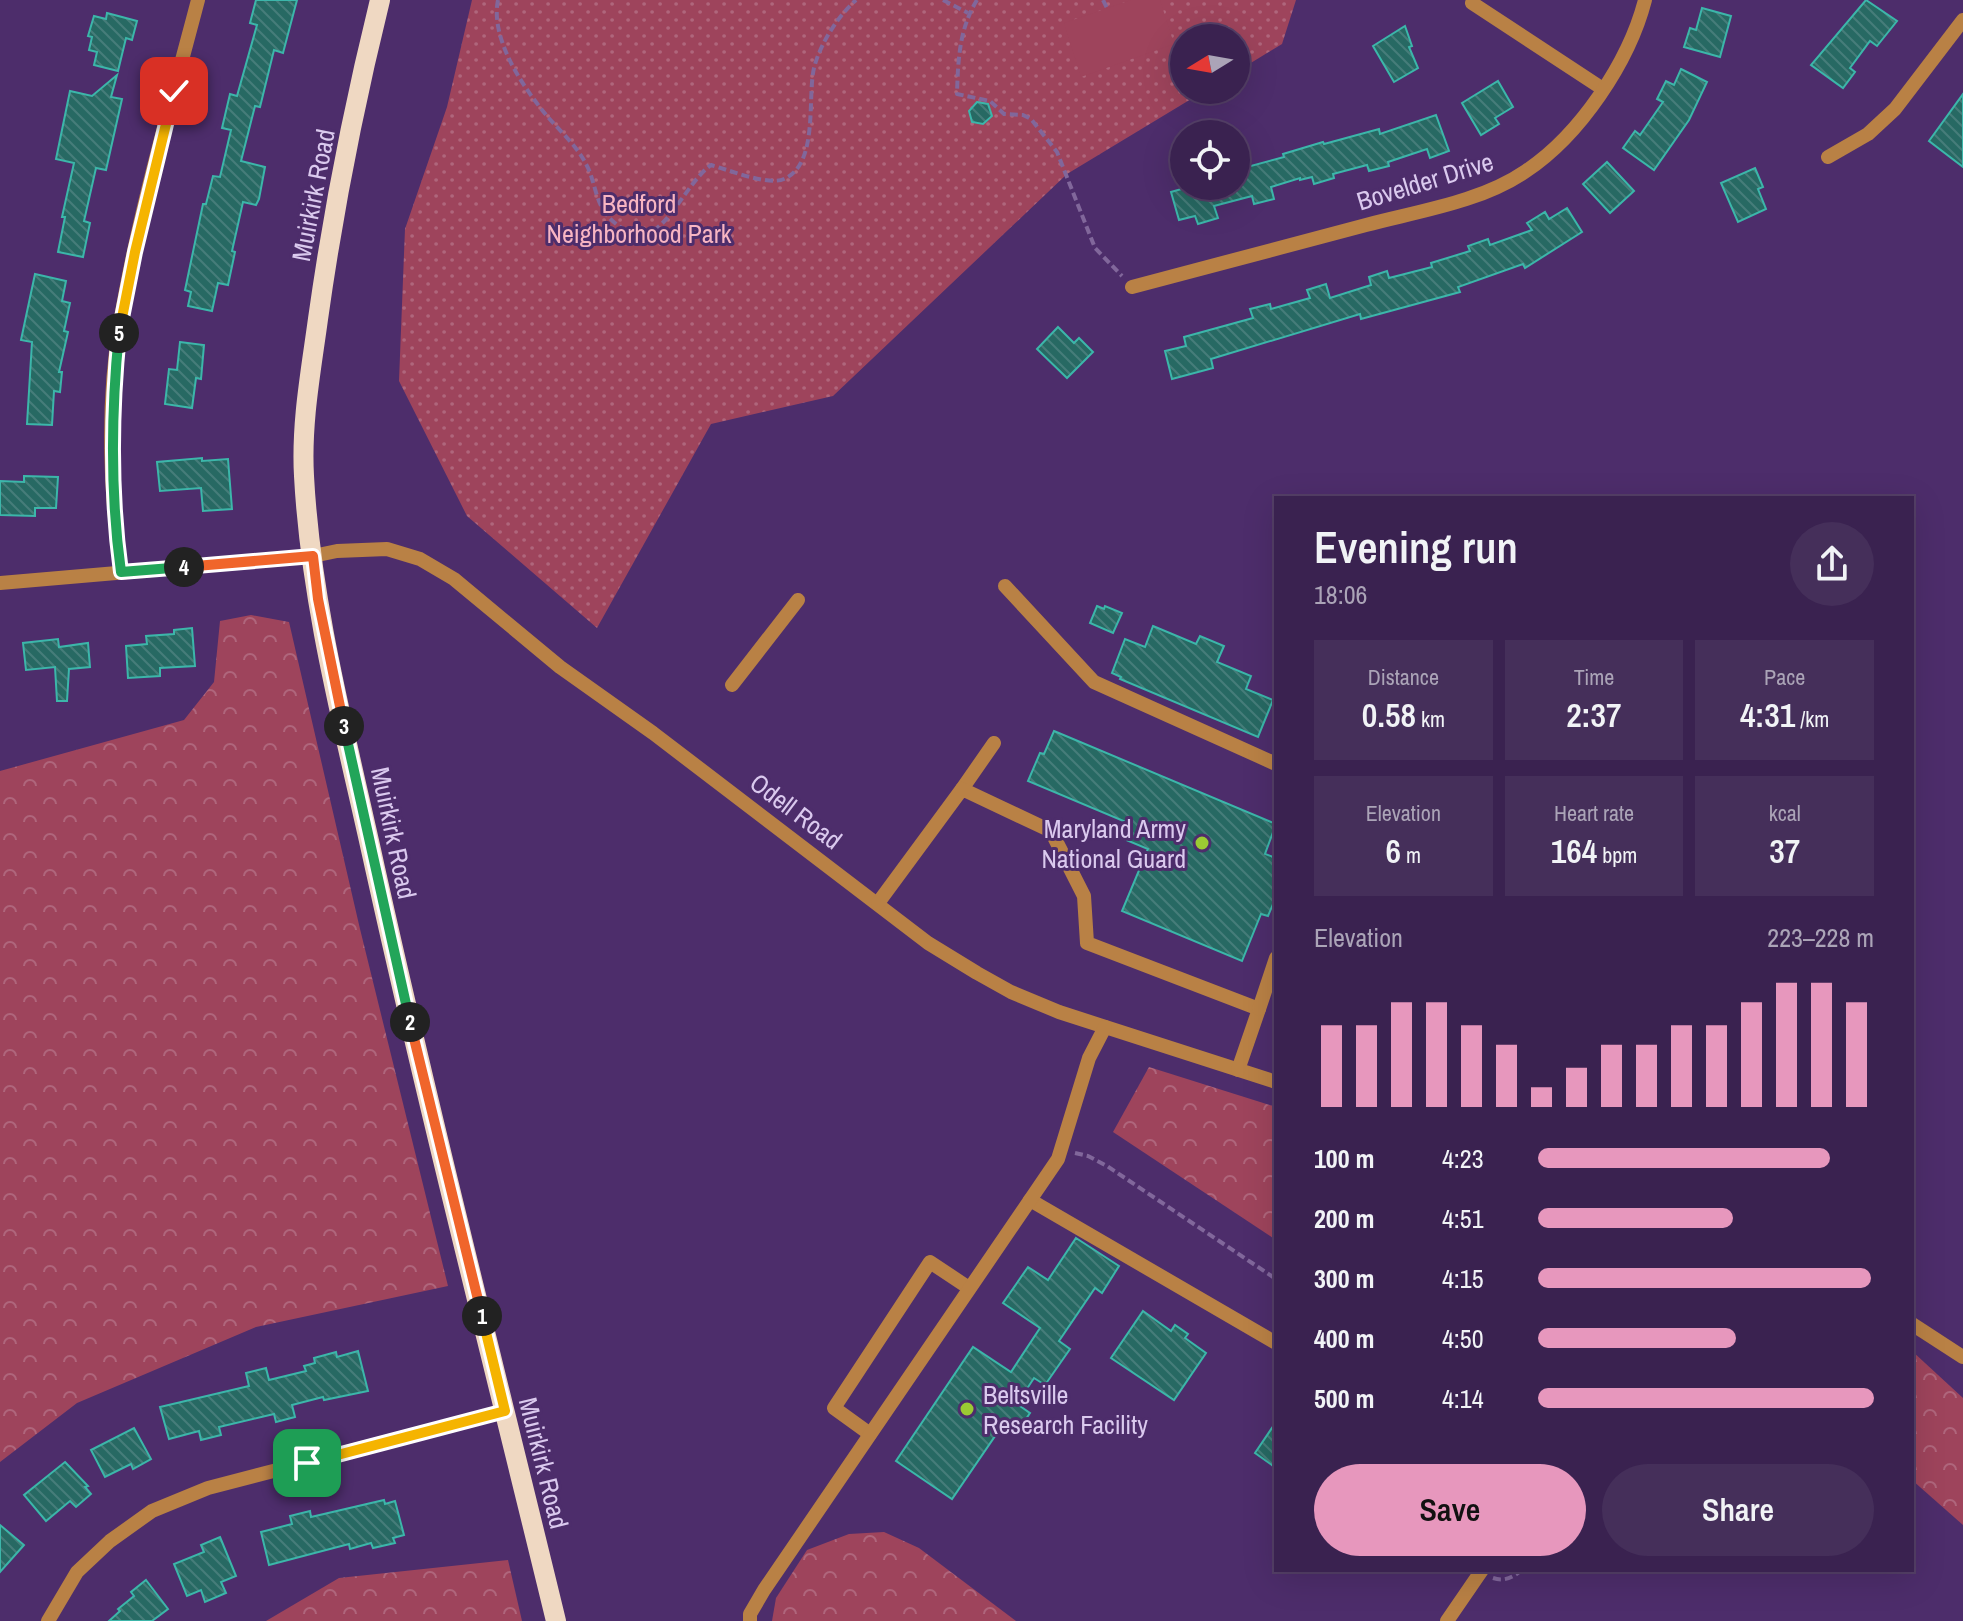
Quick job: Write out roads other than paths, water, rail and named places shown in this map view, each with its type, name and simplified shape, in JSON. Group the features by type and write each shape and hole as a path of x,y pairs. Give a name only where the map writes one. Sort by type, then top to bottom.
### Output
{"main road":[{"name":"Muirkirk Road","path":"380,0 333,217 308,392 304,476 318,599 402,987 556,1621"}],"street":[{"path":"121,572 112,488 111,412 119,326 198,0"},
{"name":"Bovelder Drive","path":"1132,287 1423,211 1496,186 1523,173 1547,156 1590,112 1631,38 1645,0"},
{"path":"1472,3 1603,89"},
{"path":"1828,157 1868,134 1895,109 1963,20"},
{"name":"Odell Road","path":"0,583 313,556 337,551 387,549 420,559 491,608 560,667 653,733 928,943 1011,992 1105,1027 1274,1081"},
{"path":"1005,586 1094,682 1274,763"},
{"path":"732,685 798,600"},
{"path":"878,903 994,743"},
{"path":"962,789 1051,831 1084,896 1087,943 1259,1009"},
{"path":"1238,1070 1274,964"},
{"path":"750,1621 750,1614 764,1590 1058,1159 1089,1058 1105,1027"},
{"path":"1030,1200 1274,1342"},
{"path":"870,1434 834,1408 930,1262 969,1288"},
{"path":"1914,1325 1963,1357"},
{"path":"48,1621 77,1572 110,1541 152,1511 208,1488 505,1411"},
{"path":"1447,1621 1481,1572"}],"place":[{"name":"Maryland Army National Guard","path":"1202,843"},
{"name":"Beltsville Research Facility","path":"967,1409"}],"park label":[{"name":"Bedford Neighborhood Park","path":"639,218"}]}
